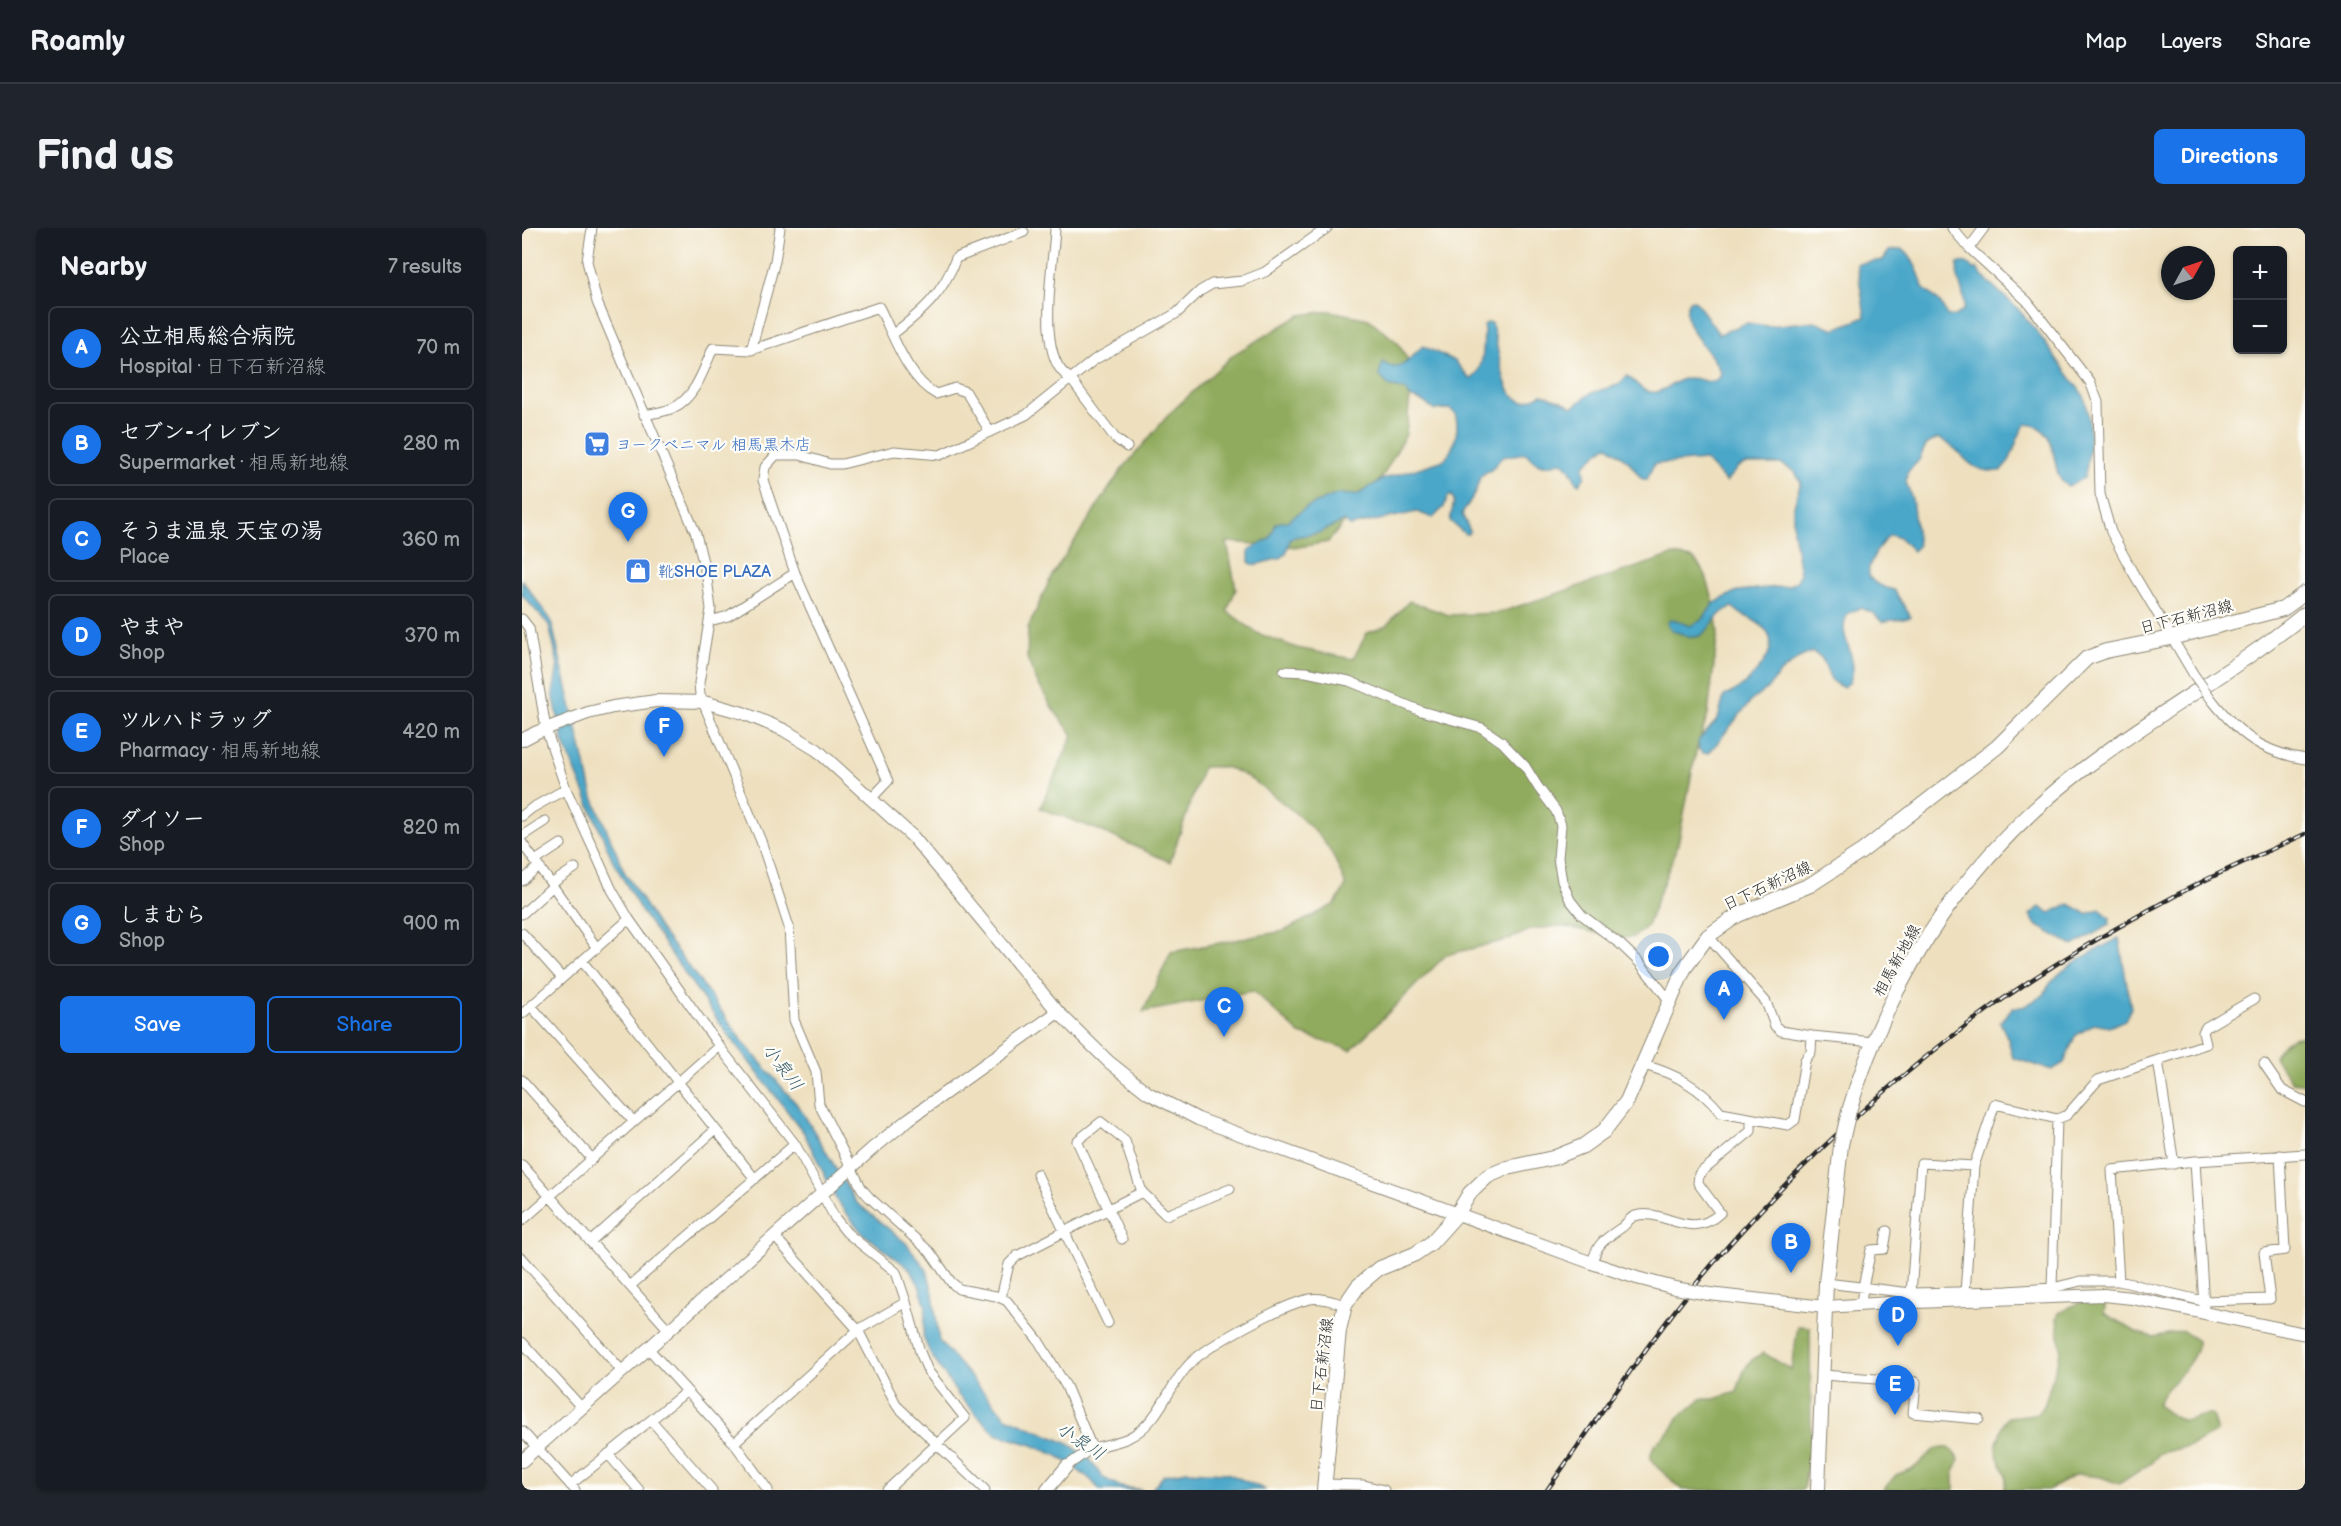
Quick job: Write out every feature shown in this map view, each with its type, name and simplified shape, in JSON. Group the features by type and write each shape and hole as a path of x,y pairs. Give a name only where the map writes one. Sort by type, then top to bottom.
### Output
{"main road":[{"name":"日下石新沼線","path":"1324,1488 1339,1330 1346,1305 1358,1286 1378,1269 1415,1254 1431,1243 1457,1214 1470,1192 1488,1176 1507,1168 1553,1158 1583,1146 1604,1131 1627,1101 1684,969 1708,936 1738,915 1810,885 1861,852 1998,747 2087,658 2106,651 2171,638 2283,609 2305,593"},
{"name":"相馬新地線","path":"1818,1490 1826,1283 1841,1145 1862,1070 1909,966 1936,922 1969,878 1998,844 2053,793 2088,765 2240,663 2305,614"}],"street":[{"path":"592,228 587,261 597,302 696,534 707,578 711,609 699,682 700,695 761,841 789,927 794,1020 816,1072 819,1104 862,1189 930,1252 951,1282 959,1289 1007,1301 1038,1340 1066,1386 1091,1449"},
{"path":"751,350 776,261 780,228"},
{"path":"1055,228 1048,307 1050,346 1063,374 1070,378 1115,438 1127,447"},
{"path":"871,799 888,781 795,573 763,480 765,467 776,455 801,455 830,464 842,464 894,451 940,455 1026,416 1094,360 1177,313 1206,287 1212,284 1242,281 1265,272 1327,228"},
{"path":"1952,228 1969,248 2027,301 2090,382 2098,402 2101,502 2116,542 2194,675 2229,722 2244,735 2279,754 2305,759"},
{"path":"1969,248 1984,228"},
{"path":"893,334 917,315 939,292 956,258 1024,232"},
{"path":"644,415 673,408 690,394 704,371 713,348 751,350 879,307 916,378 926,389 936,394 955,388 966,392 990,432"},
{"path":"710,621 728,616 795,573"},
{"path":"522,619 566,789 612,890 629,919 719,1046 795,1144 835,1218 848,1233 896,1272 928,1371 965,1418 887,1490"},
{"path":"1284,671 1306,672 1349,681 1421,711 1482,728 1502,742 1525,765 1556,811 1561,825 1558,858 1562,881 1570,900 1582,915 1620,944 1639,962 1669,1000"},
{"path":"522,740 588,713 656,701 704,702 744,713 784,730 817,750 912,837 1058,1012 1109,1062 1148,1093 1198,1119 1592,1263 1675,1288 1825,1307 2104,1295 2132,1298 2305,1334"},
{"path":"522,816 566,789"},
{"path":"522,836 545,821"},
{"path":"522,881 537,864 561,844"},
{"path":"523,847 597,948"},
{"path":"522,914 552,885 575,868"},
{"path":"522,1014 629,919"},
{"path":"522,933 562,978"},
{"path":"1708,936 1766,1002 1775,1026 1781,1031 1873,1042"},
{"path":"582,961 755,1179"},
{"path":"1965,1293 1974,1166 1995,1104 2057,1119 2067,1114 2098,1080 2206,1044 2203,1032 2206,1027 2254,999"},
{"path":"531,1006 634,1122"},
{"path":"522,1461 668,1329 909,1119 1058,1012"},
{"path":"1644,1065 1684,1079 1708,1097 1721,1113 1788,1125 1795,1119 1805,1060 1810,1052 1812,1036"},
{"path":"522,1221 719,1046"},
{"path":"2158,1060 2174,1164"},
{"path":"2264,1064 2282,1090 2305,1102"},
{"path":"522,1080 592,1159"},
{"path":"2052,1288 2057,1119"},
{"path":"1592,1263 1594,1255 1606,1236 1623,1227 1635,1216 1689,1225 1711,1221 1720,1213 1698,1183 1699,1174 1751,1131 1751,1120"},
{"path":"1122,1239 1077,1141 1101,1122 1125,1141 1142,1192 1166,1215 1230,1189"},
{"path":"590,1242 714,1130"},
{"path":"630,1286 795,1144"},
{"path":"2119,1281 2112,1170 2196,1161 2305,1154"},
{"path":"1826,1283 1911,1293 1965,1293 2052,1288 2081,1281 2119,1281 2203,1301 2270,1299 2264,1252 2285,1250 2280,1155"},
{"path":"2196,1161 2205,1314"},
{"path":"1911,1293 1921,1163 1974,1166"},
{"path":"522,1165 668,1329"},
{"path":"1037,1174 1108,1323"},
{"path":"1001,1299 1009,1264 1017,1256 1063,1230 1142,1192"},
{"path":"1861,1305 1871,1250 1884,1250 1887,1231"},
{"path":"775,1237 858,1330 897,1406 985,1490"},
{"path":"522,1258 622,1371"},
{"path":"1047,1490 1067,1466 1091,1449 1127,1438 1139,1431 1157,1413 1186,1367 1208,1348 1292,1304 1312,1298 1346,1305"},
{"path":"734,1443 858,1330 906,1302"},
{"path":"522,1342 582,1408"},
{"path":"648,1348 734,1443 766,1489"},
{"path":"1823,1375 1916,1382 1912,1413 1979,1419"},
{"path":"522,1431 572,1487 608,1454 687,1391"},
{"path":"651,1420 712,1490"},
{"path":"608,1454 639,1490"},
{"path":"968,1490 977,1482"},
{"path":"1324,1488 1364,1485 1384,1490"}],"green space":[{"path":"1330,311 1369,319 1398,343 1413,369 1406,434 1383,476 1328,542 1299,547 1227,542 1236,589 1227,611 1257,633 1297,648 1353,659 1367,633 1386,626 1409,601 1449,615 1498,613 1673,555 1693,558 1705,573 1714,603 1718,632 1708,714 1696,752 1678,844 1647,926 1634,937 1622,938 1561,926 1533,929 1507,940 1446,955 1351,1050 1300,1034 1253,991 1143,1012 1171,952 1284,931 1335,904 1346,886 1332,854 1312,829 1262,787 1227,768 1203,767 1170,862 1096,829 1040,808 1073,735 1053,709 1036,680 1027,658 1028,628 1052,575 1120,472 1170,413 1234,354 1300,315"},
{"path":"2305,1036 2305,1084 2292,1082 2274,1057 2286,1042"},
{"path":"2093,1297 2106,1301 2104,1313 2136,1332 2153,1337 2183,1331 2197,1341 2193,1358 2166,1389 2157,1405 2172,1416 2183,1420 2212,1415 2217,1432 2190,1446 2160,1453 2151,1463 2119,1484 2101,1477 2076,1475 2048,1490 2004,1490 2006,1478 1996,1448 2003,1425 2008,1417 2035,1414 2044,1406 2061,1350 2057,1319 2059,1313"},
{"path":"1798,1326 1810,1327 1811,1447 1803,1490 1683,1490 1657,1467 1650,1457 1654,1445 1672,1429 1678,1418 1701,1399 1714,1399 1737,1392 1745,1368 1758,1356 1764,1353 1791,1370"},
{"path":"1936,1448 1949,1448 1958,1456 1959,1462 1954,1472 1954,1490 1883,1490 1896,1475 1914,1468"}],"water":[{"path":"1902,249 1916,266 1923,288 1940,303 1946,315 1954,317 1964,309 1964,297 1957,270 1958,264 1965,263 1974,270 1977,268 1981,275 2032,325 2084,396 2090,437 2084,478 2068,486 2062,481 2046,433 2038,427 2026,424 2009,461 2001,471 1979,469 1938,438 1926,445 1919,460 1907,473 1906,482 1912,499 1918,546 1913,551 1900,538 1890,535 1878,548 1869,568 1869,574 1874,582 1894,590 1911,617 1882,622 1873,613 1860,608 1848,613 1844,628 1852,660 1853,670 1850,682 1843,687 1834,683 1821,657 1812,652 1799,658 1751,701 1709,753 1702,753 1698,741 1718,719 1724,696 1743,686 1764,662 1771,645 1770,638 1761,626 1732,607 1718,616 1704,633 1698,636 1691,637 1677,632 1667,623 1672,619 1690,626 1702,620 1714,603 1738,591 1788,586 1797,581 1800,574 1793,530 1793,509 1801,482 1795,472 1782,464 1745,464 1738,467 1726,482 1705,460 1654,464 1647,480 1641,478 1629,462 1607,445 1584,465 1585,476 1579,484 1562,462 1544,465 1536,462 1526,453 1502,457 1491,470 1480,477 1475,493 1462,514 1470,531 1468,534 1450,521 1454,501 1452,495 1448,497 1444,507 1433,518 1417,512 1350,526 1344,521 1319,533 1294,537 1290,540 1286,553 1281,558 1254,565 1249,562 1249,550 1270,539 1276,523 1287,521 1307,507 1337,494 1357,495 1381,480 1444,460 1448,455 1457,431 1455,413 1449,409 1434,410 1422,401 1412,398 1405,390 1389,386 1379,375 1383,362 1389,366 1400,366 1423,346 1455,361 1472,379 1482,361 1484,325 1491,323 1505,381 1516,398 1525,401 1542,394 1573,407 1591,393 1618,385 1627,376 1643,389 1651,392 1660,391 1686,378 1711,382 1721,375 1712,357 1692,330 1686,311 1689,301 1693,300 1697,303 1719,334 1747,323 1768,326 1815,321 1835,329 1865,317 1857,264 1883,260 1889,251"},
{"path":"522,580 551,620 593,797 625,873 659,928 744,1043 800,1108 856,1202 906,1243 927,1270 933,1293 939,1341 1006,1417 1069,1444 1090,1459 1102,1477 1121,1487 1143,1490 1100,1490 1091,1480 1058,1456 996,1434 958,1395 931,1355 923,1337 926,1307 920,1287 910,1269 862,1233 837,1201 804,1133 726,1032 641,911 612,859 563,741 553,694 558,665 549,625 522,595"},
{"path":"2069,904 2087,914 2100,909 2110,918 2109,925 2073,946 2036,925 2030,915 2040,907 2050,913"},
{"path":"2119,938 2131,1008 2125,1020 2109,1027 2094,1024 2075,1036 2064,1063 2052,1070 2013,1058 2000,1022 2013,1007 2023,1007 2044,995 2056,977 2065,969"},
{"path":"1187,1471 1227,1473 1266,1490 1218,1490 1192,1487 1180,1490 1151,1490 1164,1475"}],"railway":[{"path":"1547,1490 1638,1360 1711,1266 1791,1179 1849,1123 1909,1071 1971,1022 2069,956 2187,889 2305,834"}],"place":[{"name":"ヨークベニマル 相馬黒木店","path":"597,444"},
{"name":"しまむら","path":"628,542"},
{"name":"靴SHOE PLAZA","path":"638,571"},
{"name":"ダイソー","path":"664,757"},
{"name":"公立相馬総合病院","path":"1724,1020"},
{"name":"そうま温泉 天宝の湯","path":"1224,1037"},
{"name":"セブン-イレブン","path":"1791,1273"},
{"name":"やまや","path":"1898,1346"},
{"name":"ツルハドラッグ","path":"1895,1415"}],"water label":[{"name":"小泉川","path":"783,1067"},
{"name":"小泉川","path":"1081,1441"}]}
